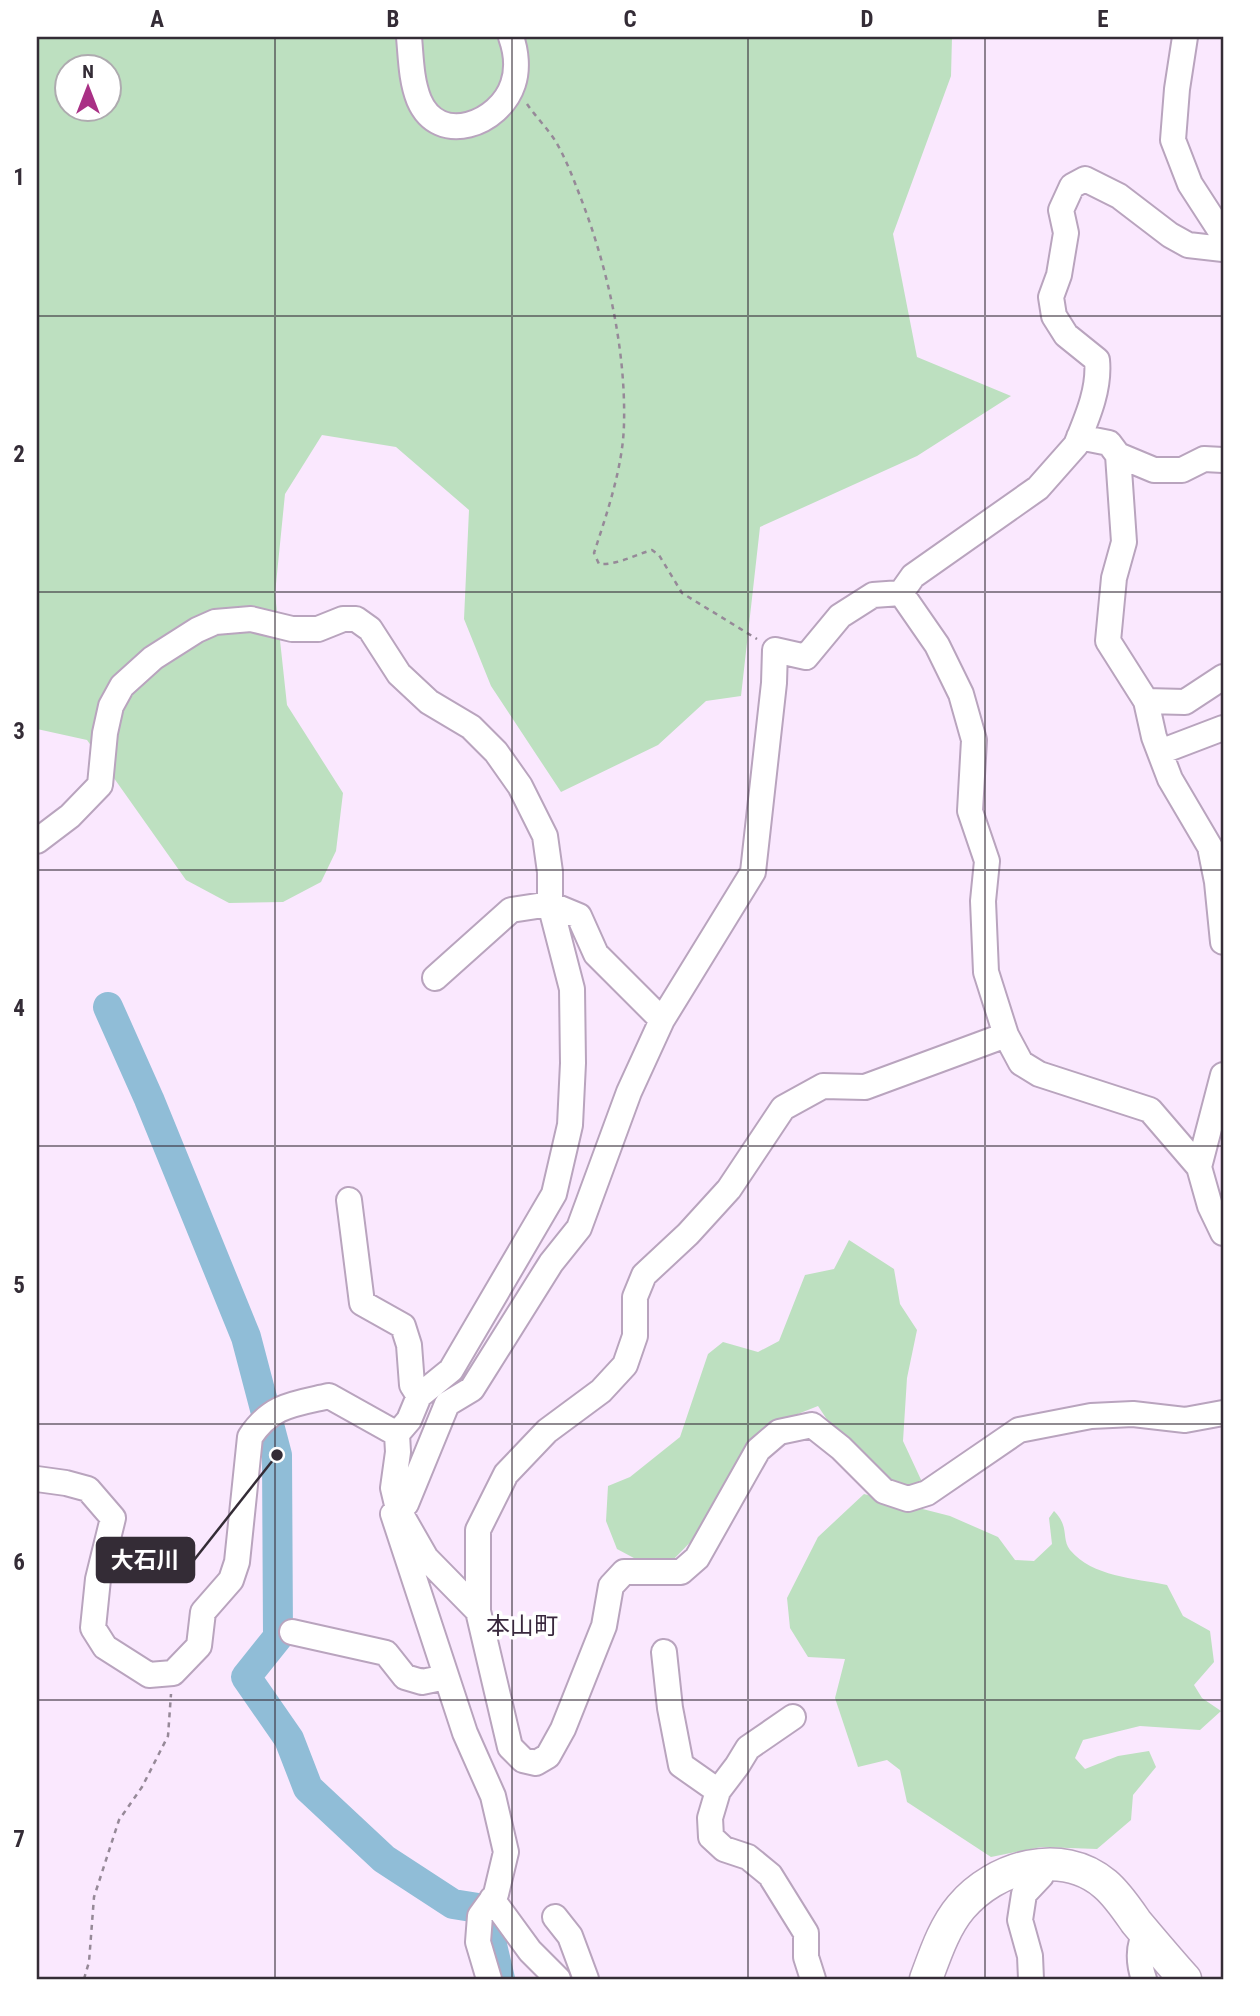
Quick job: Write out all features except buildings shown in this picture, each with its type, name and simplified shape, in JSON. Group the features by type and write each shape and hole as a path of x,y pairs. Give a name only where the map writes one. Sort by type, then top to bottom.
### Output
{"main road":[{"path":"926,1979 940,1943 960,1907 988,1882 1010,1871 1046,1864 1080,1871 1105,1884 1185,1979"}],"street":[{"path":"409,37 412,76 420,102 429,114 443,124 466,127 486,118 499,107 513,85 516,60 511,37"},
{"path":"1185,37 1172,140 1190,184 1223,235"},
{"path":"901,593 913,576 1038,488 1076,445 1089,412 1099,374 1097,360 1066,335 1054,316 1051,297 1062,260 1066,233 1061,211 1072,186 1085,179 1119,196 1170,235 1188,245 1223,249"},
{"path":"1079,437 1109,443 1118,455 1154,470 1182,470 1203,459 1223,460"},
{"path":"1118,455 1124,542 1114,578 1108,640 1146,701 1170,779 1210,847 1217,882 1223,942"},
{"path":"489,1979 478,1942 480,1916 496,1894 506,1852 493,1796 465,1732 393,1514 406,1504 447,1404 472,1389 551,1263 579,1228 629,1092 662,1020 753,872 774,683 775,650 806,657 840,616 873,595 901,593"},
{"path":"901,593 937,646 961,694 974,740 970,811 987,861 983,901 986,972 1006,1035 1021,1063 1039,1074 1150,1110 1199,1167 1210,1206 1223,1233"},
{"path":"37,841 70,816 100,785 105,733 111,706 122,686 153,658 197,630 215,622 251,619 292,629 318,629 343,619 356,619 370,629 399,674 429,702 471,727 504,763 520,786 545,836 550,872 550,904 572,989 570,1125 554,1194 451,1370 419,1396 410,1420 397,1434 398,1452 393,1488 398,1509 426,1558 478,1611"},
{"path":"1146,701 1185,702 1223,677"},
{"path":"1160,752 1223,728"},
{"path":"435,978 511,909 550,904 579,916 596,954 662,1020"},
{"path":"1006,1035 865,1087 823,1086 783,1108 729,1189 688,1234 644,1275 635,1297 635,1336 625,1365 601,1391 547,1431 506,1474 478,1530 478,1611 510,1747 523,1760 536,1763 548,1756 563,1729 604,1626 611,1586 624,1572 681,1572 697,1558 758,1450 779,1432 812,1425 841,1448 884,1491 908,1499 927,1493 1019,1430 1091,1416 1133,1414 1185,1420 1223,1413"},
{"path":"1199,1167 1223,1075"},
{"path":"349,1200 362,1303 403,1326 409,1345 412,1385 419,1396"},
{"path":"37,1479 88,1489 113,1518 98,1579 93,1628 105,1647 149,1675 173,1674 199,1646 203,1612 231,1580 237,1562 250,1437 260,1422 282,1406 329,1396 397,1434"},
{"path":"292,1632 386,1653 405,1677 422,1682 446,1677"},
{"path":"664,1653 670,1708 681,1765 718,1791"},
{"path":"793,1717 748,1748 718,1791 710,1818 711,1837 724,1849 748,1857 770,1875 806,1933 806,1957 813,1979"},
{"path":"1031,1979 1030,1956 1020,1920 1024,1894 1041,1876 1046,1864"},
{"path":"492,1899 530,1951 558,1979"},
{"path":"555,1917 570,1936 586,1979"},
{"path":"1144,1979 1140,1942 1146,1934"}],"path":[{"path":"513,85 556,141 570,169 590,221 610,291 620,349 624,424 620,461 593,553 598,564 613,565 632,555 652,550 659,555 682,593 775,650"},
{"path":"84,1979 89,1962 94,1897 119,1819 142,1787 168,1736 173,1674"}],"green space":[{"path":"37,37 952,37 951,76 893,234 917,357 1011,396 917,456 760,527 741,696 706,701 658,745 561,792 491,686 464,619 469,510 396,447 322,435 285,494 275,594 287,705 343,793 336,851 321,882 283,902 229,903 186,880 87,740 37,729"},
{"path":"849,1240 894,1269 900,1304 917,1330 907,1378 903,1441 923,1484 901,1489 840,1439 818,1406 765,1427 723,1488 704,1528 671,1562 647,1565 617,1549 606,1521 608,1486 630,1477 680,1437 708,1354 723,1342 758,1352 779,1341 805,1275 834,1269"},
{"path":"864,1494 950,1516 998,1537 1015,1560 1034,1561 1052,1544 1049,1518 1054,1511 1064,1527 1067,1546 1079,1559 1115,1575 1167,1585 1183,1616 1210,1631 1214,1662 1194,1685 1202,1698 1221,1711 1200,1730 1140,1726 1083,1740 1075,1758 1085,1769 1118,1756 1149,1751 1156,1767 1133,1795 1131,1820 1097,1849 1041,1847 991,1857 907,1802 900,1770 887,1760 858,1767 835,1698 845,1659 808,1657 790,1628 787,1598 818,1537"}],"waterway":[{"path":"108,1007 149,1099 246,1337 277,1455 278,1637 246,1677 289,1739 308,1788 384,1859 453,1904 478,1908 493,1916 492,1945 500,1979"}],"place":[{"name":"大石川","path":"277,1455"}],"district":[{"name":"本山町","path":"522,1626"}]}
